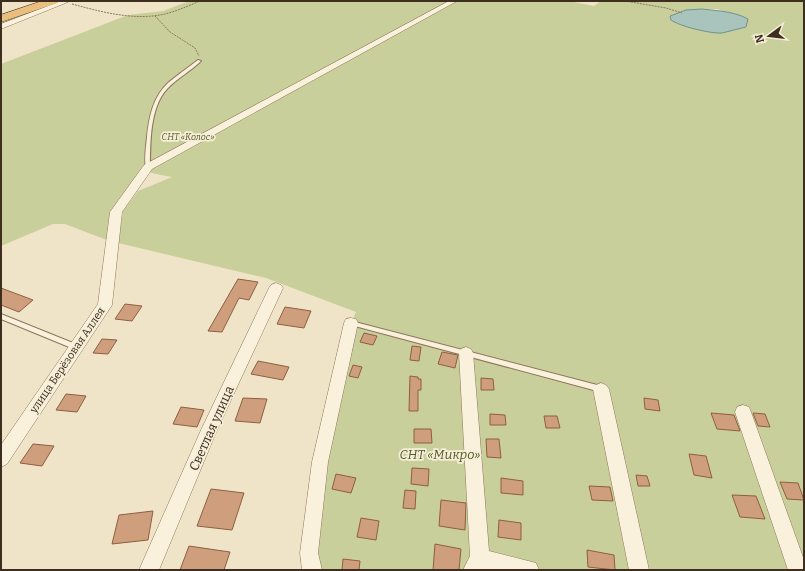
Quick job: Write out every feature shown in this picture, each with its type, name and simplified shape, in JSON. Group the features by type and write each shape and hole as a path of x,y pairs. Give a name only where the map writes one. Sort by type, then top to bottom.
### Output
{"highway":[{"path":"1,15 43,1"},
{"path":"1,19 28,13 53,1"}],"street":[{"path":"148,167 454,1"},
{"path":"1,27 28,13 64,2"},
{"name":"улица Берёзовая Аллея","path":"1,459 105,305 116,212 148,167"},
{"name":"Светлая улица","path":"149,570 209,430 276,288"},
{"path":"312,570 309,553 320,462 351,323"},
{"path":"466,353 477,564 529,570"},
{"path":"601,389 639,570"},
{"path":"742,412 798,570"}],"lane":[{"path":"148,167 148,145 156,101 162,91 200,61"},
{"path":"1,316 76,347"},
{"path":"351,323 601,389"}],"path":[{"path":"64,2 113,14 155,16 200,1"},
{"path":"625,1 666,8 682,13"},
{"path":"155,16 172,34 191,44 199,52 200,61"}],"green space":[{"path":"189,1 569,1 594,6 601,1 804,1 804,570 312,570 309,553 351,323 356,312 266,278 118,243 123,211 138,191 172,177 151,173 148,167 116,212 112,242 65,224 53,224 1,246 1,64 128,15 163,11","holes":["702,9 717,9 731,13 746,27 721,33 675,23 670,16"]}],"water":[{"path":"702,9 742,16 748,19 746,27 717,33 688,27 671,20 670,16 686,10"}],"building":[{"path":"238,279 258,282 249,300 239,298 222,332 208,331"},
{"path":"1,288 33,300 19,312 1,305"},
{"path":"125,304 142,306 132,321 115,319"},
{"path":"285,307 311,311 304,328 277,324"},
{"path":"364,333 377,336 373,345 360,342"},
{"path":"102,339 117,340 108,354 93,353"},
{"path":"412,346 421,347 419,361 410,360"},
{"path":"442,352 458,355 455,368 438,364"},
{"path":"258,361 289,367 283,380 251,374"},
{"path":"353,365 362,367 358,378 349,376"},
{"path":"410,376 421,379 421,390 418,390 418,411 409,411"},
{"path":"481,378 493,379 494,390 481,390"},
{"path":"66,394 86,396 77,412 56,410"},
{"path":"243,398 267,399 260,423 235,421"},
{"path":"644,398 658,400 660,411 645,409"},
{"path":"181,407 204,410 197,427 173,424"},
{"path":"711,413 734,415 740,431 717,429"},
{"path":"753,413 765,414 770,427 758,426"},
{"path":"490,414 505,415 506,425 490,425"},
{"path":"544,416 557,416 560,428 546,428"},
{"path":"414,429 431,429 432,443 414,443"},
{"path":"486,439 499,439 501,458 487,457"},
{"path":"33,444 54,446 42,466 20,463"},
{"path":"689,454 706,456 712,478 694,475"},
{"path":"412,468 429,469 428,486 411,484"},
{"path":"336,474 356,478 351,493 332,489"},
{"path":"636,475 647,476 650,486 638,486"},
{"path":"501,478 523,481 523,495 501,493"},
{"path":"780,482 798,483 804,500 787,499"},
{"path":"589,486 610,487 613,501 592,500"},
{"path":"211,489 244,493 232,530 197,526"},
{"path":"405,490 416,491 415,509 403,508"},
{"path":"732,495 756,496 765,519 740,517"},
{"path":"441,500 466,503 465,530 439,526"},
{"path":"153,511 148,540 112,544 119,515"},
{"path":"361,518 379,521 376,540 357,537"},
{"path":"499,520 521,523 521,540 498,537"},
{"path":"435,544 461,549 459,570 433,570"},
{"path":"189,546 230,552 224,570 180,570"},
{"path":"587,550 614,555 615,570 588,567"},
{"path":"343,559 360,561 359,570 342,570"}],"park label":[{"name":"СНТ «Колос»","path":"188,137"},
{"name":"СНТ «Микро»","path":"440,454"}]}
